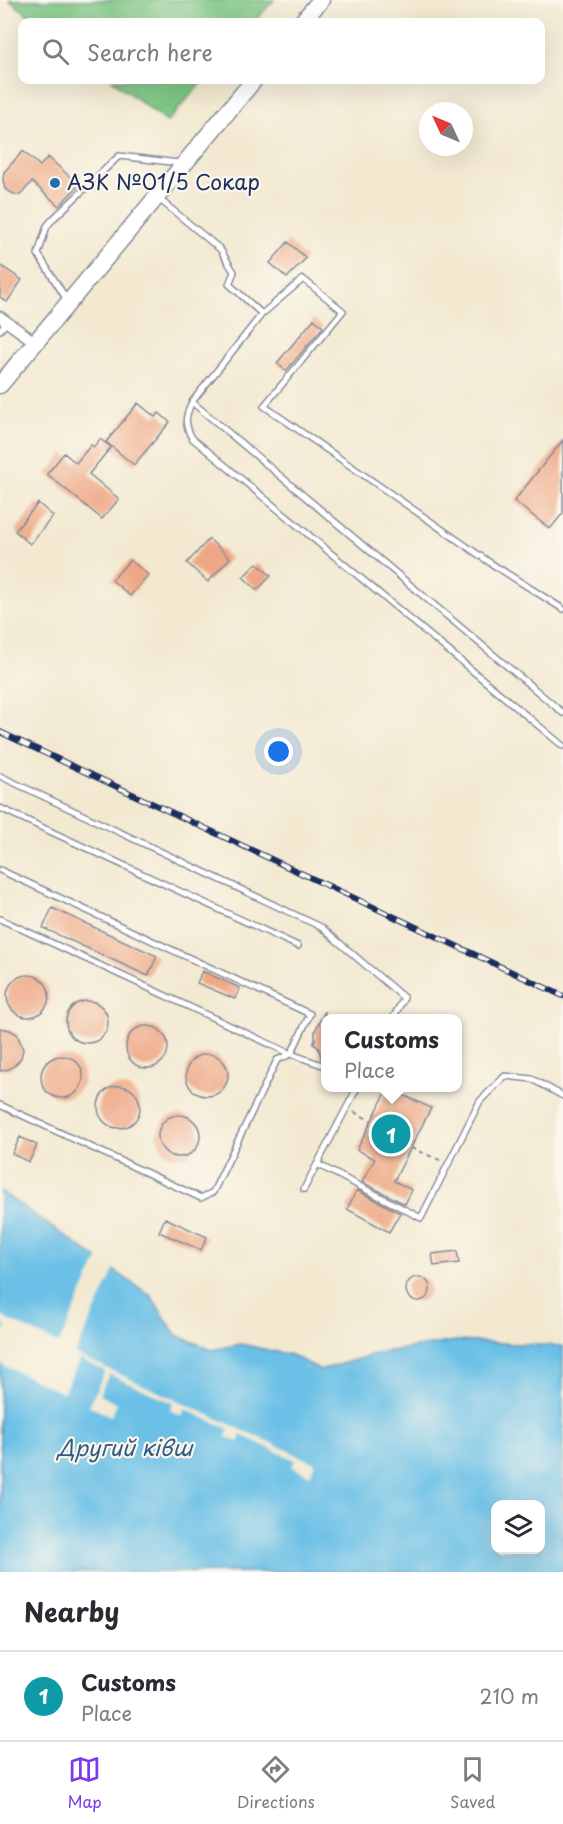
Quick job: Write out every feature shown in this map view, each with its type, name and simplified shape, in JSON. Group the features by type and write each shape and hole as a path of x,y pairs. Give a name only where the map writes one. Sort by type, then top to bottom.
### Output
{"main road":[{"path":"305,18 321,0"},
{"path":"0,385 252,84"}],"street":[{"path":"2,323 35,342"}],"lane":[{"path":"68,301 38,254 47,226 119,156 184,164"},
{"path":"158,198 220,249 234,272 229,284 262,314"},
{"path":"563,609 474,551 264,406 343,311 303,279 262,314 192,402 186,415 185,427 192,438 563,746"},
{"path":"192,402 563,713"},
{"path":"0,776 321,927 404,998 395,1014"},
{"path":"0,808 298,946"},
{"path":"0,870 310,1014 291,1054 277,1060 213,1192 201,1198 0,1106"},
{"path":"0,918 291,1054 321,1065"},
{"path":"317,1164 421,1218 480,1101 505,1076 532,1079 563,1096"},
{"path":"304,1189 355,1092"}],"path":[{"path":"346,1108 372,1121"},
{"path":"411,1148 449,1164"}],"green space":[{"path":"9,0 274,0 258,18 33,18"},
{"path":"117,84 200,84 167,122"}],"water":[{"name":"Другий ківш","path":"0,1191 151,1296 176,1335 212,1350 240,1344 291,1355 321,1370 378,1353 456,1341 563,1346 563,1572 0,1572"}],"pier":[{"path":"99,1257 115,1268 75,1354 315,1463 310,1475 292,1467 295,1460 241,1435 238,1442 226,1437 229,1429 185,1409 182,1416 170,1410 173,1403 109,1374 99,1395 117,1404 111,1416 89,1406 105,1371 80,1359 63,1393 0,1364 0,1339 6,1326 0,1323 0,1316 59,1344"}],"building":[{"path":"23,151 40,166 48,157 79,185 59,206 32,182 20,195 5,189 4,172"},
{"path":"288,242 306,258 287,278 270,263"},
{"path":"0,265 22,280 7,302 0,297"},
{"path":"314,319 323,327 286,371 277,363"},
{"path":"138,403 155,417 159,413 170,422 134,465 106,442"},
{"path":"100,439 111,447 89,474 119,499 102,519 47,474 64,453 76,463 91,445 94,447"},
{"path":"563,440 563,513 550,529 514,501"},
{"path":"38,503 53,516 30,544 15,531"},
{"path":"209,539 230,558 208,582 187,563"},
{"path":"130,560 148,575 130,596 112,580"},
{"path":"257,563 271,576 257,590 243,577"},
{"path":"52,908 157,956 148,976 43,928"},
{"path":"202,971 240,988 235,999 197,983"},
{"path":"28,975 43,981 49,996 43,1011 28,1017 13,1011 7,996 13,981"},
{"path":"87,1001 102,1007 108,1022 102,1037 87,1043 72,1037 66,1022 72,1007"},
{"path":"321,1019 321,1057 318,1047 313,1044 315,1031"},
{"path":"147,1026 162,1032 168,1047 162,1062 147,1068 132,1062 126,1047 132,1032"},
{"path":"0,1028 17,1034 23,1049 21,1058 16,1064 0,1071"},
{"path":"207,1054 222,1060 228,1075 222,1090 207,1096 192,1090 186,1075 192,1060"},
{"path":"62,1056 77,1062 83,1077 77,1092 62,1098 47,1092 41,1077 47,1062"},
{"path":"119,1086 134,1092 140,1107 134,1122 119,1128 104,1122 98,1107 104,1092"},
{"path":"386,1092 397,1092 431,1108 394,1181 412,1190 405,1204 362,1182 375,1159 357,1150"},
{"path":"179,1115 194,1121 200,1136 194,1151 179,1157 164,1151 158,1136 164,1121"},
{"path":"20,1137 37,1145 29,1162 12,1154"},
{"path":"357,1190 400,1213 389,1232 347,1209"},
{"path":"165,1218 207,1237 201,1250 159,1232"},
{"path":"457,1251 459,1263 434,1266 432,1254"},
{"path":"418,1277 427,1280 430,1289 427,1298 418,1301 409,1298 406,1289 409,1280"}],"railway":[{"path":"0,732 563,996"}],"place":[{"name":"АЗК №01/5 Сокар","path":"55,183"},
{"name":"Customs","path":"391,1134"}]}
